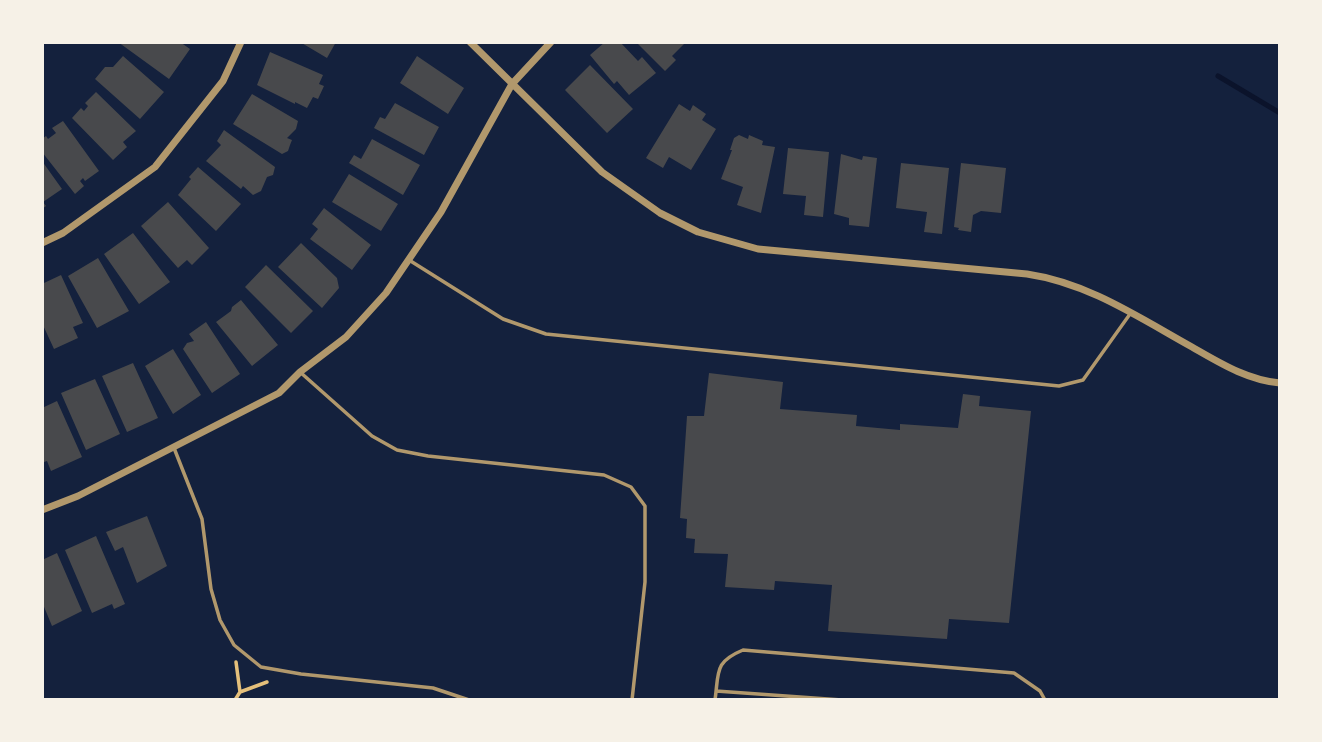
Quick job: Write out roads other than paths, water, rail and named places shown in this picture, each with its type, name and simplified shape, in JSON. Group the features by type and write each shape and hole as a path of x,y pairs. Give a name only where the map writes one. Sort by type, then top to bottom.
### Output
{"street":[{"path":"42,243 63,233 155,167 223,80 241,42"},
{"path":"470,42 619,186 660,213 698,232 758,249 1045,277 1087,290 1230,369 1259,380 1280,383"},
{"path":"42,510 78,496 279,393 300,372 345,337 386,293 441,212 512,84 551,42"}],"lane":[{"path":"409,260 503,319 546,334 1059,386 1083,380 1130,313"},
{"path":"300,372 372,436 397,450 428,456 604,475 631,487 645,506 645,582 632,700"},
{"path":"174,448 202,519 211,589 220,620 234,645 261,667 301,674 433,688 469,700"},
{"path":"715,700 720,666 728,656 743,650 1014,673 1041,691 1045,700"},
{"path":"716,691 842,700"}],"waterway":[{"path":"1218,76 1280,113"}]}
